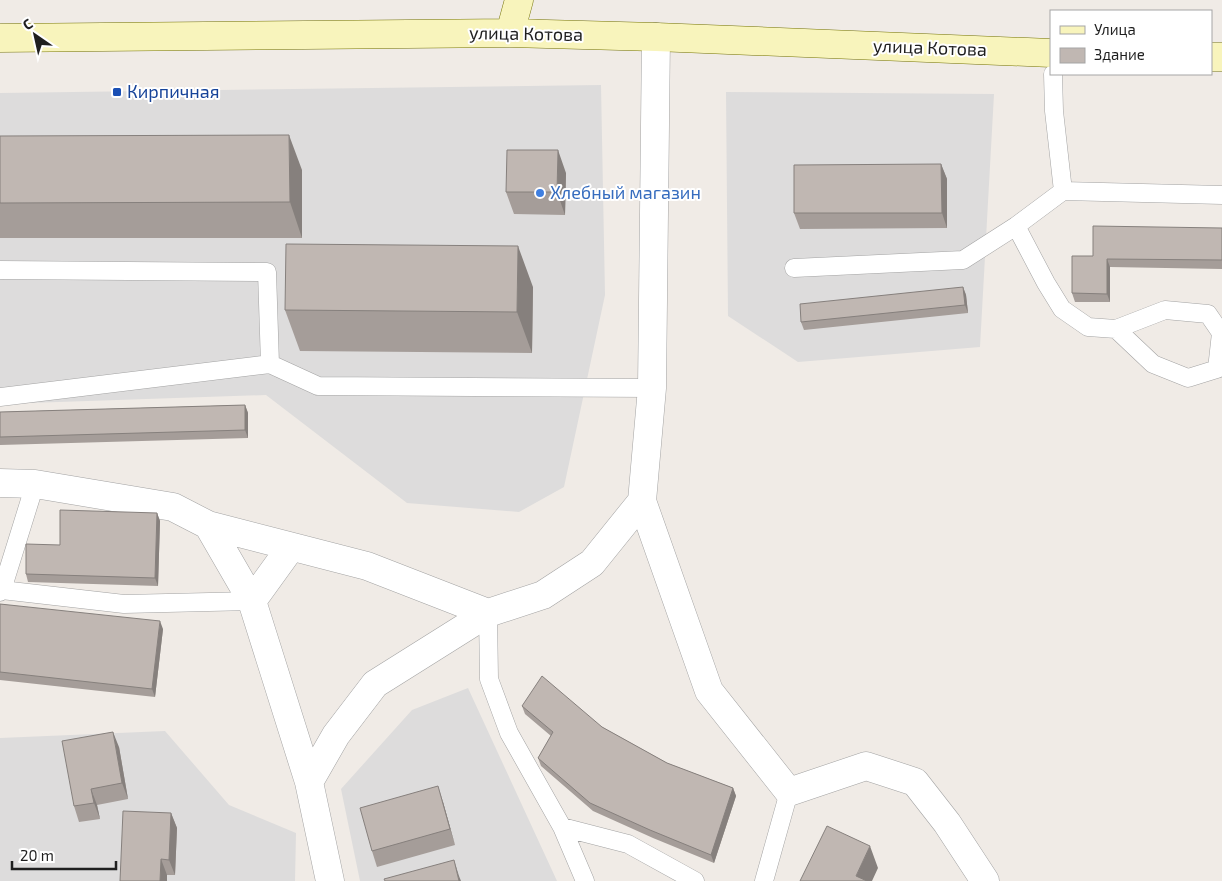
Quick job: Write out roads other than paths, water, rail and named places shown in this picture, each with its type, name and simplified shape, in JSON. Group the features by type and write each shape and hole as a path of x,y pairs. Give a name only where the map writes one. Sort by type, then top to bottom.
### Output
{"street":[{"path":"510,33 519,0"},
{"name":"улица Котова","path":"0,38 510,33 1050,53"},
{"path":"656,37 652,388 642,501 709,691 788,792 866,766 915,782 947,823 986,881"},
{"path":"0,483 35,484 173,507 208,525 367,566 488,613"},
{"path":"309,782 336,735 375,684 488,613 543,595 592,563 642,501"},
{"path":"208,525 252,601 309,782 330,881"},
{"path":"252,601 291,547"}],"lane":[{"path":"1053,75 1054,111 1063,191"},
{"path":"794,268 963,260 1016,226 1063,191 1222,195"},
{"path":"1016,226 1046,283 1062,308 1088,327 1116,329 1165,310 1208,314 1221,333 1216,368 1188,378 1153,364 1116,329"},
{"path":"0,270 268,272 270,364"},
{"path":"0,397 270,364 318,386 652,388"},
{"path":"35,484 1,591 124,604 252,601"},
{"path":"488,613 489,679 509,734 562,827 585,881"},
{"path":"764,881 788,792"},
{"path":"562,827 628,844 695,881"}],"place":[{"name":"Кирпичная","path":"117,92"},
{"name":"Хлебный магазин","path":"540,193"}]}
